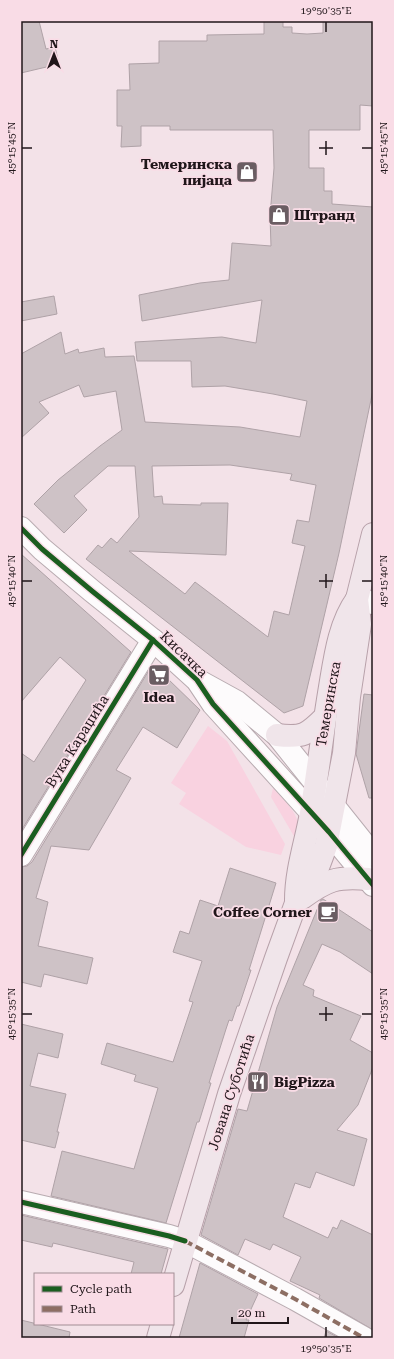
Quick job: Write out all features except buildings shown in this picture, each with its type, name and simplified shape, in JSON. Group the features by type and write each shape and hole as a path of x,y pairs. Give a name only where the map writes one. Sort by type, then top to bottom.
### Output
{"main road":[{"name":"Темеринска","path":"334,807 344,753 351,682 365,601 373,534"},
{"name":"Темеринска","path":"311,812 334,663 343,625 350,609 365,601"},
{"path":"277,735 302,735 312,731 325,717"},
{"name":"Јована Суботића","path":"174,1281 229,1094 296,903 317,870 322,859 334,807"},
{"name":"Јована Суботића","path":"296,903 298,873 304,852 311,812"},
{"path":"296,903 314,890 331,881 343,878 371,882"},
{"path":"158,1338 162,1325"}],"street":[{"name":"Кисачка","path":"21,528 42,549 154,640 198,680 237,702 277,735 373,855"},
{"name":"Вука Караџића","path":"21,855 154,640"},
{"name":"Кисачка","path":"198,680 213,704 329,832 371,882"},
{"path":"21,1202 185,1241 295,1299 364,1338"}],"shaded area":[{"path":"208,726 227,741 285,844 281,855 246,847 179,804 186,793 171,783"},
{"path":"273,788 294,812 299,826 298,843 271,797"}],"marked path":[{"path":"185,1241 295,1299 364,1338"}],"cycle path":[{"path":"21,528 42,549 153,640 197,680 213,704 329,832 373,885"},
{"path":"21,855 153,640"},
{"path":"21,1202 185,1241"}],"place":[{"name":"Темеринска пијаца","path":"247,172"},
{"name":"Штранд","path":"279,215"},
{"name":"Idea","path":"159,675"},
{"name":"Coffee Corner","path":"328,912"},
{"name":"BigPizza","path":"258,1082"}]}
